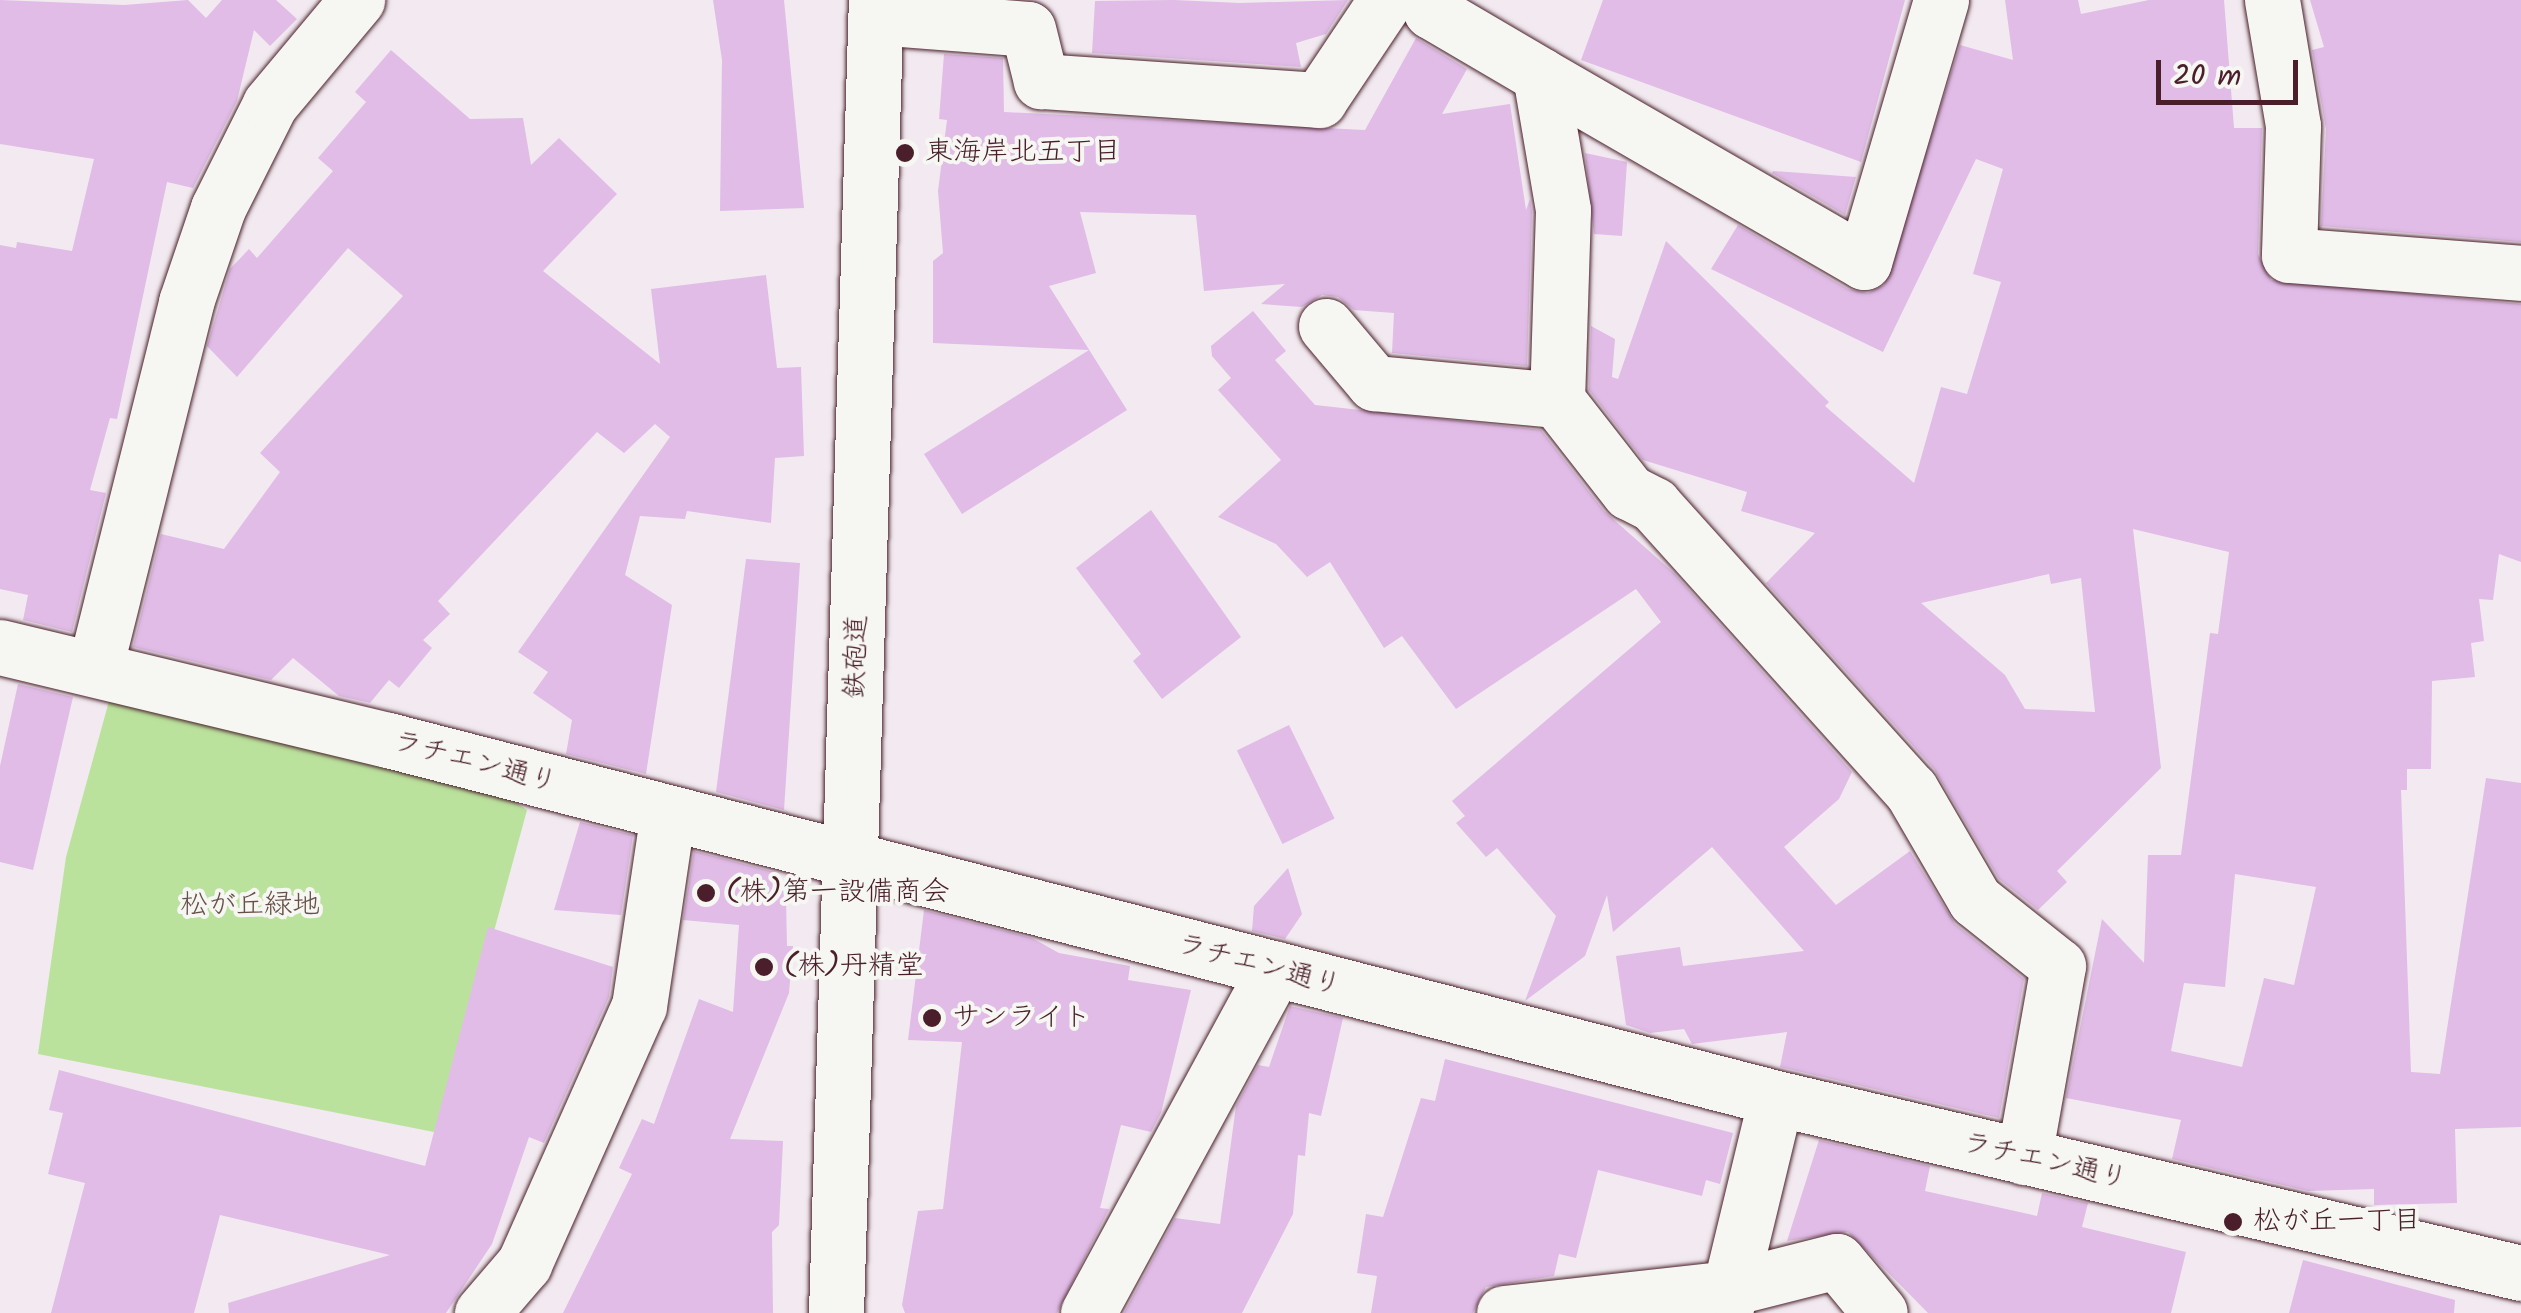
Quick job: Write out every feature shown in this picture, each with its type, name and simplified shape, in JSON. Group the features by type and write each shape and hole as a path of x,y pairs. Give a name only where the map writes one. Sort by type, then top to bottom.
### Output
{"street":[{"path":"95,668 186,302 218,208 270,104 358,0"},
{"path":"876,8 1028,28 1041,81 1319,100 1386,0"},
{"path":"1426,0 1430,11 1864,262 1942,0"},
{"path":"2272,0 2293,126 2289,255 2521,272"},
{"name":"鉄砲道","path":"836,1313 876,8"},
{"path":"1540,76 1563,210 1557,400 1629,492 1654,504 1911,790 1975,900 2058,966 2024,1156"},
{"path":"1326,326 1374,384 1557,400"},
{"name":"ラチエン通り","path":"0,647 668,813 1776,1098 2521,1273"},
{"path":"482,1313 524,1264 639,1006 668,813"},
{"path":"1088,1313 1275,970"},
{"path":"1727,1301 1776,1098"},
{"path":"1504,1313 1727,1301 1837,1261 1880,1313"}],"green space":[{"name":"松が丘緑地","path":"114,683 458,763 527,810 439,1133 38,1054 66,857"}],"building":[{"path":"0,0 124,5 188,0 206,18 222,0 276,0 297,19 270,46 254,30 237,101 193,188 167,182 117,419 110,418 90,490 106,493 72,632 23,620 28,595 0,589 0,245 16,248 17,242 72,251 94,159 0,144"},
{"path":"713,0 784,0 804,208 720,211 722,60"},
{"path":"1348,0 1326,34 1296,43 1301,67 1092,53 1095,1"},
{"path":"1603,0 1905,0 1861,162 1581,60"},
{"path":"2005,0 2078,0 2081,14 2149,0 2224,0 2234,128 2262,128 2258,254 2271,280 2521,304 2521,562 2499,554 2493,600 2479,599 2484,641 2471,643 2475,677 2432,681 2431,769 2407,769 2407,790 2401,790 2411,1072 2440,1074 2486,778 2521,783 2521,1127 2455,1129 2457,1203 2374,1205 2374,1189 2308,1191 2172,1159 2181,1120 2066,1098 2102,919 2144,963 2148,855 2181,855 2210,633 2218,634 2229,552 2133,529 2161,768 2057,871 2067,882 2038,910 1999,879 1934,769 1766,583 1815,533 1741,511 1747,492 1643,460 1589,390 1591,326 1615,339 1612,377 1618,379 1666,241 1829,402 1825,406 1914,483 1941,387 1967,394 2001,282 1973,274 2003,169 1976,159 1883,352 1711,269 1738,225 1848,289 1868,293 1884,285 1960,45 2013,60","holes":["2049,574 2051,584 2081,578 2095,712 2025,709 2005,675 1921,603","2235,874 2316,887 2294,985 2264,978 2242,1067 2171,1051 2184,983 2225,987"]},
{"path":"2310,0 2521,0 2521,242 2321,226 2326,129 2312,50 2324,47"},
{"path":"1416,38 1467,69 1442,114 1510,104 1526,210 1530,199 1532,212 1527,366 1392,353 1394,313 1354,310 1338,297 1322,295 1302,307 1261,304 1285,284 1204,291 1196,215 1080,212 1096,273 1049,286 1127,410 962,514 924,454 1089,350 933,343 933,261 943,253 938,191 947,120 939,119 944,54 1003,58 1004,112 1365,130"},
{"path":"391,50 470,119 523,118 531,165 559,138 617,194 543,271 660,364 651,289 766,275 777,368 801,367 804,456 775,458 771,523 687,511 685,519 640,516 625,575 672,605 646,774 566,754 572,720 533,693 548,672 518,652 670,437 655,424 624,453 597,432 438,601 450,614 423,640 432,648 399,688 389,680 370,703 339,696 293,658 271,680 133,647 161,534 224,549 280,472 260,453 403,296 348,248 237,377 207,346 230,269 249,249 257,258 333,171 318,158 366,102 355,92"},
{"path":"1585,153 1627,162 1622,236 1594,234"},
{"path":"1772,173 1856,177 1845,215"},
{"path":"1253,311 1286,351 1275,360 1315,405 1541,430 1604,511 1674,573 1852,772 1839,799 1784,847 1836,905 1910,851 1955,924 2024,979 1999,1118 1780,1067 1787,1032 1692,1044 1684,1029 1650,1033 1626,1025 1616,956 1680,947 1683,966 1804,951 1712,847 1613,932 1607,895 1585,956 1525,1001 1556,916 1497,848 1486,857 1456,823 1465,816 1452,801 1661,622 1636,589 1456,709 1402,636 1384,648 1330,562 1307,577 1276,544 1218,517 1281,460 1218,390 1231,378 1212,356 1211,346"},
{"path":"1151,510 1241,637 1162,699 1133,661 1141,654 1076,568"},
{"path":"746,559 800,563 784,810 716,792"},
{"path":"18,684 73,697 33,870 0,862 0,766"},
{"path":"1289,725 1335,818 1282,844 1237,750"},
{"path":"580,822 633,835 621,915 554,910"},
{"path":"694,851 775,872 786,898 787,946 793,946 789,993 730,1139 783,1141 779,1225 772,1232 773,1313 563,1313 632,1174 619,1168 642,1119 654,1124 699,999 733,1012 739,925 683,920"},
{"path":"1288,868 1302,914 1285,939 1252,931 1254,906"},
{"path":"924,910 1032,938 1059,953 1130,966 1128,980 1191,990 1161,1113 1151,1132 1121,1125 1100,1208 1109,1209 1057,1313 905,1313 902,1305 918,1211 943,1209 962,1042 908,1040"},
{"path":"488,927 613,967 609,997 544,1143 529,1137 492,1244 446,1313 229,1313 228,1303 390,1255 220,1215 194,1313 51,1313 85,1183 48,1174 63,1113 49,1110 59,1070 425,1166"},
{"path":"1290,1006 1343,1018 1321,1116 1309,1113 1305,1156 1298,1155 1293,1214 1242,1313 1124,1313 1175,1218 1220,1224 1236,1106 1258,1065 1269,1067"},
{"path":"1445,1059 1733,1133 1720,1184 1706,1180 1702,1196 1598,1170 1576,1258 1559,1254 1554,1276 1486,1287 1473,1313 1371,1313 1377,1276 1357,1273 1366,1214 1383,1217 1421,1098 1435,1101"},
{"path":"1819,1140 1930,1166 1925,1191 2037,1216 2042,1193 2088,1203 2082,1227 2186,1252 2171,1313 1928,1313 1848,1232 1787,1241"},
{"path":"2303,1260 2455,1300 2454,1313 2289,1313"}],"place":[{"name":"東海岸北五丁目","path":"905,153"},
{"name":"(株)第一設備商会","path":"706,893"},
{"name":"(株)丹精堂","path":"764,967"},
{"name":"サンライト","path":"932,1018"},
{"name":"松が丘一丁目","path":"2233,1222"}]}
